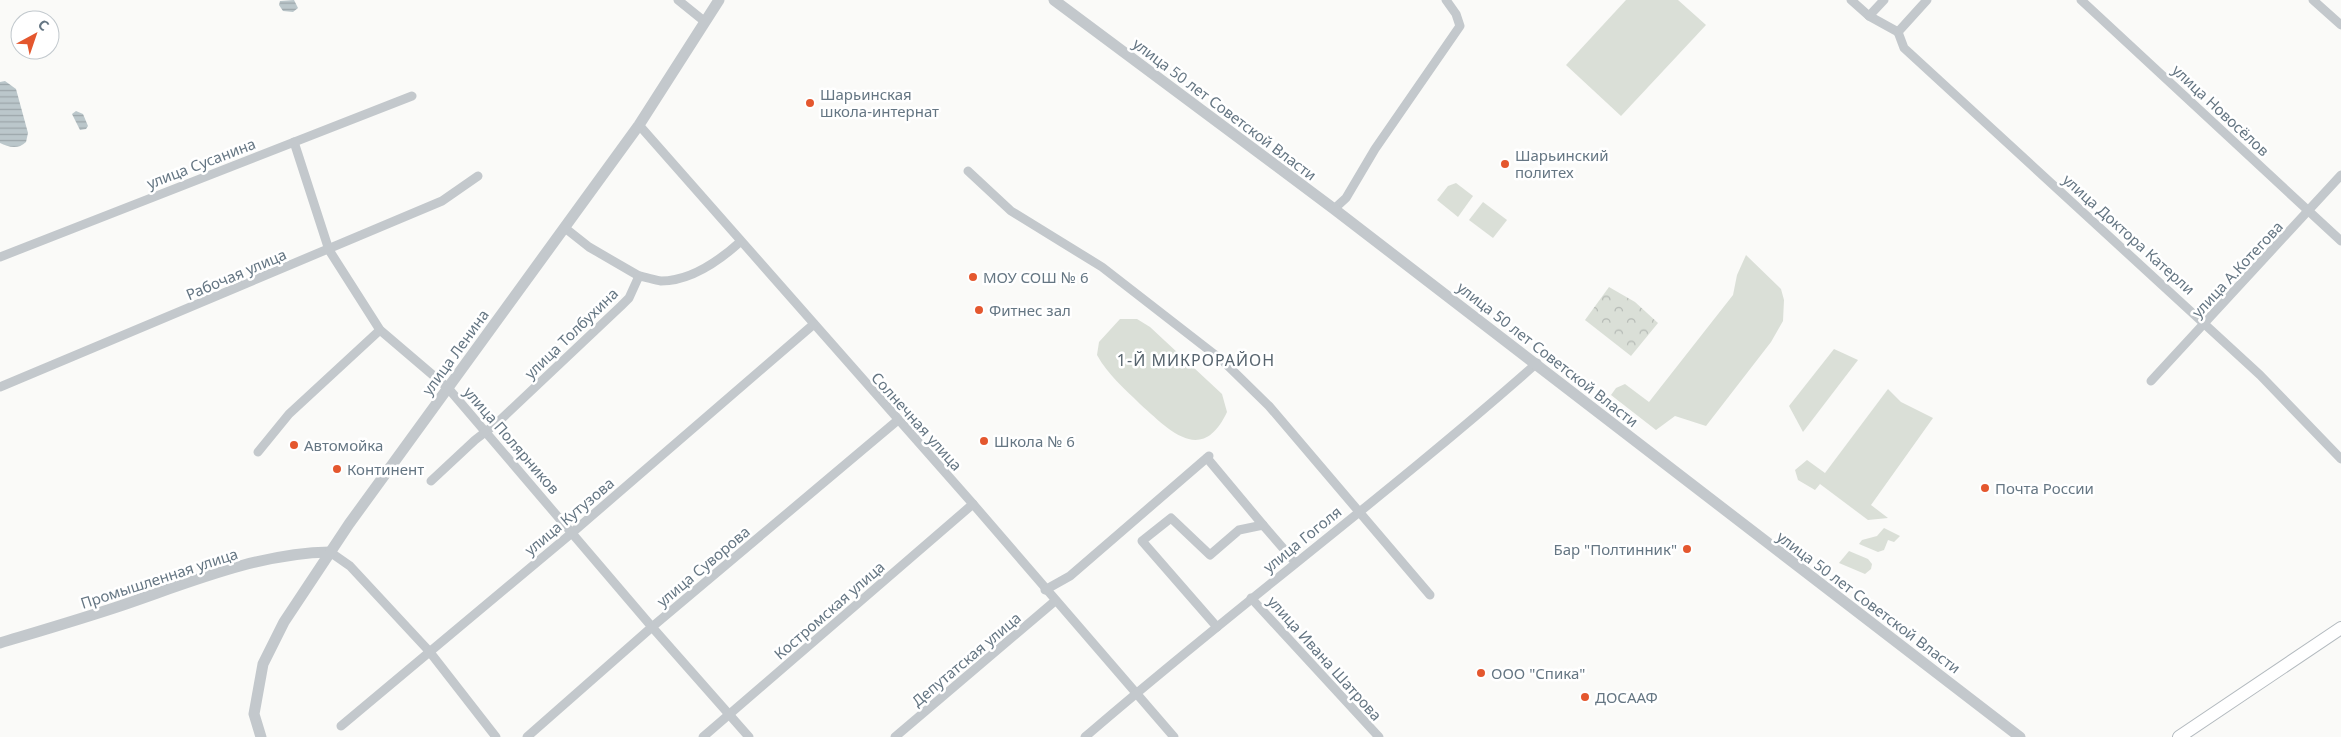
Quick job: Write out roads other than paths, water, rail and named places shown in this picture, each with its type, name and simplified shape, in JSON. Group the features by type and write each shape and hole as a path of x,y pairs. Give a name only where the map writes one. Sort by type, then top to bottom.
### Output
{"main road":[{"path":"2179,737 2341,628"}],"street":[{"path":"678,0 704,22"},
{"name":"улица Ленина","path":"261,737 254,714 263,664 284,622 330,552 639,125 719,0"},
{"name":"улица 50 лет Советской Власти","path":"1054,0 1334,209 2020,737"},
{"path":"1334,209 1346,198 1376,149 1460,26 1456,14 1446,0"},
{"path":"1851,0 1869,16 1898,32 1927,0"},
{"path":"1869,16 1884,0"},
{"name":"улица Новосёлов","path":"2081,0 2341,241"},
{"path":"2313,0 2341,26"},
{"name":"улица Доктора Катерли","path":"1898,32 1904,48 2260,375 2341,458"},
{"name":"улица Сусанина","path":"0,257 412,96"},
{"name":"Солнечная улица","path":"639,125 740,242 973,504 1045,590 1174,737"},
{"name":"улица Полярников","path":"294,142 328,250 380,330 448,388 748,737"},
{"path":"968,171 1012,211 1102,267 1223,361 1269,406 1430,595"},
{"name":"улица А.Котегова","path":"2151,381 2309,212 2341,175"},
{"name":"Рабочая улица","path":"0,387 442,201 478,176"},
{"path":"565,228 589,247 638,276 661,281 680,278 718,260 740,242"},
{"name":"улица Толбухина","path":"431,481 629,298 638,276"},
{"name":"улица Кутузова","path":"341,726 429,650 572,532 814,324"},
{"path":"258,452 289,414 380,330"},
{"name":"улица Гоголя","path":"1085,737 1295,562 1464,427 1537,364"},
{"name":"улица Суворова","path":"527,737 652,627 898,420"},
{"path":"1045,590 1070,576 1208,457 1295,562"},
{"name":"Костромская улица","path":"703,737 973,504"},
{"path":"1217,627 1142,541 1171,518 1210,555 1239,530 1263,525"},
{"name":"Промышленная улица","path":"0,643 119,606 197,578 298,552 330,552"},
{"path":"330,552 350,566 429,650 496,737"},
{"name":"улица Ивана Шатрова","path":"1251,598 1379,737"},
{"name":"Депутатская улица","path":"895,737 1056,601"}],"place":[{"name":"Шарьинская школа-интернат","path":"810,103"},
{"name":"Шарьинский политех","path":"1505,164"},
{"name":"МОУ СОШ № 6","path":"973,277"},
{"name":"Фитнес зал","path":"979,310"},
{"name":"Школа № 6","path":"984,441"},
{"name":"Автомойка","path":"294,445"},
{"name":"Континент","path":"337,469"},
{"name":"Почта России","path":"1985,488"},
{"name":"Бар \"Полтинник\"","path":"1687,549"},
{"name":"ООО \"Спика\"","path":"1481,673"},
{"name":"ДОСААФ","path":"1585,697"}],"district":[{"name":"1-Й МИКРОРАЙОН","path":"1196,360"}]}
